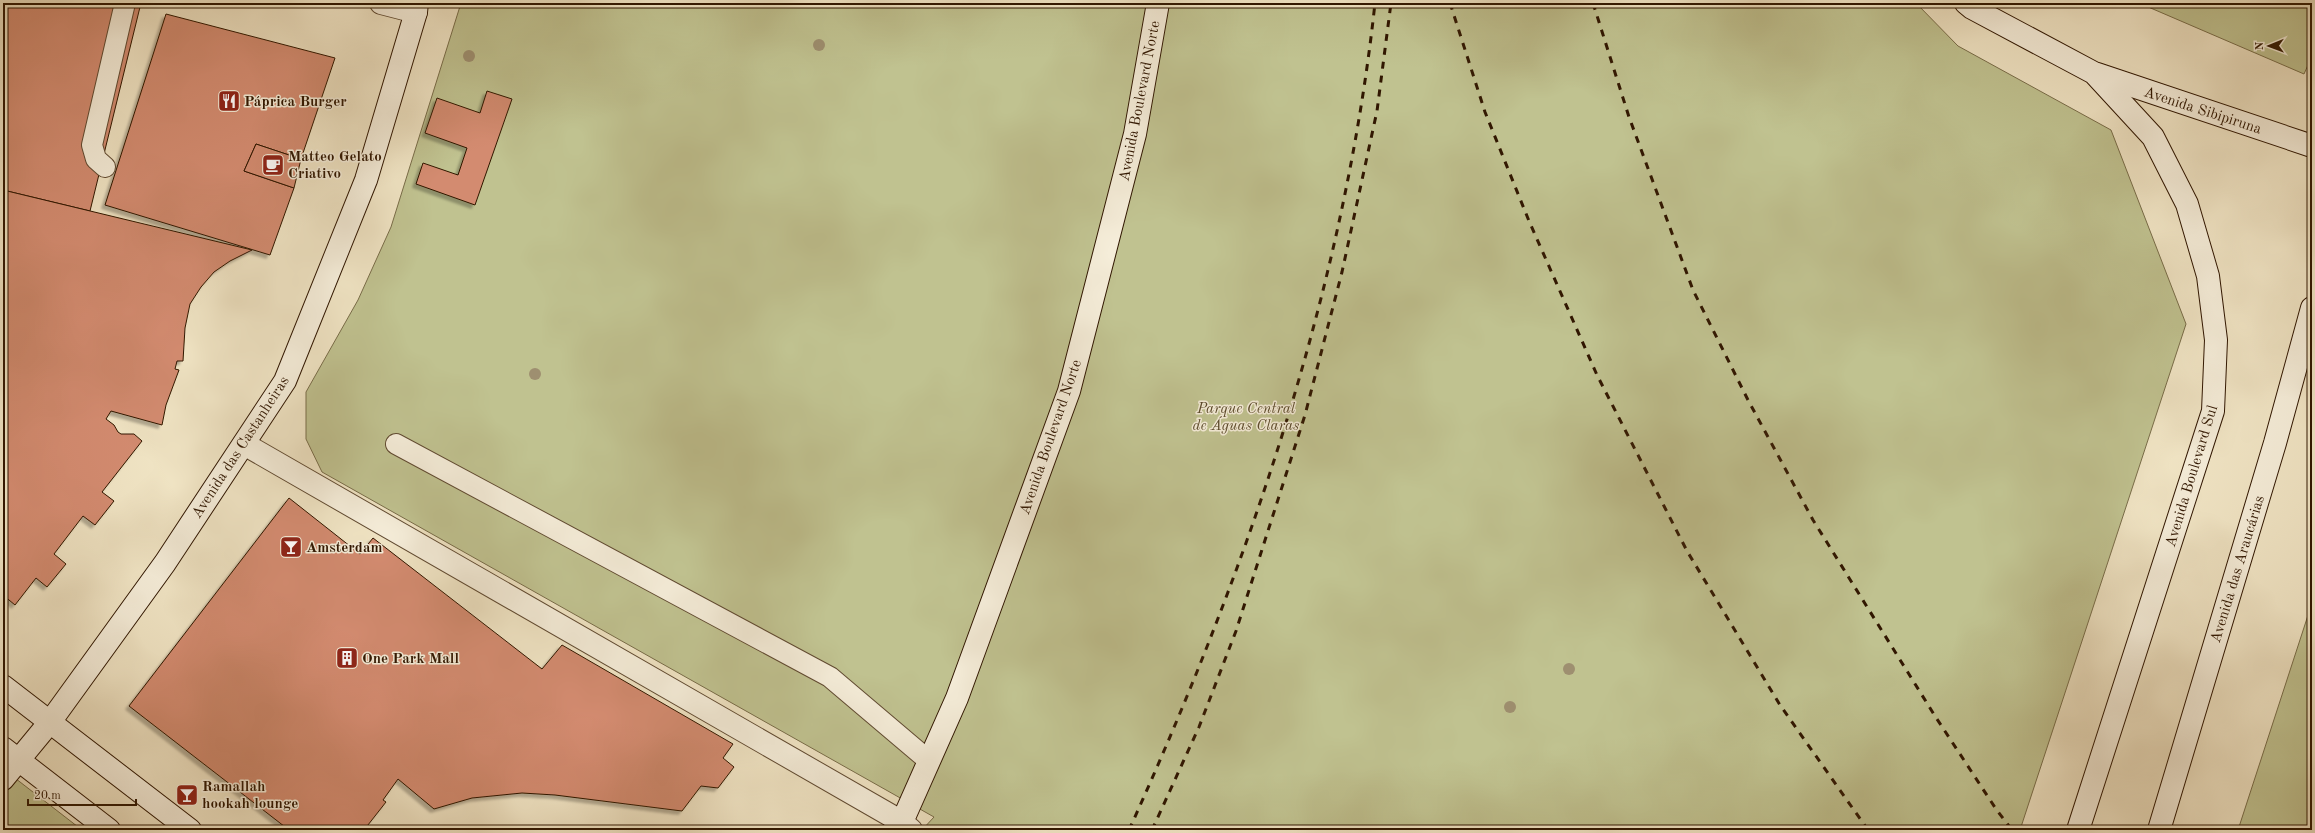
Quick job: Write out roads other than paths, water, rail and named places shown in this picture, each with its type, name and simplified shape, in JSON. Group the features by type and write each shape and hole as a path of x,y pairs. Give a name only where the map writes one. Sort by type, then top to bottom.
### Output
{"street":[{"path":"381,3 416,7"},
{"name":"Avenida Boulevard Norte","path":"902,827 957,698 1069,391 1135,134 1158,3"},
{"name":"Avenida Boulevard Sul","path":"1966,3 1972,8 2094,74 2153,137 2187,204 2208,276 2216,340 2213,411 2081,823"},
{"name":"Avenida das Castanheiras","path":"3,779 11,754 50,722 166,563 285,381 366,180 416,7"},
{"name":"Avenida Sibipiruna","path":"2094,74 2312,146"},
{"name":"Avenida das Araucárias","path":"2159,830 2275,443 2312,308"},
{"path":"244,444 902,827"},
{"path":"3,686 190,830"},
{"path":"11,754 109,830"}],"lane":[{"path":"105,167 96,159 92,146 125,3"},
{"path":"396,444 830,677 929,762"}],"railway":[{"path":"1129,830 1213,631 1251,529 1285,426 1315,322 1340,216 1360,110 1375,3"},
{"path":"1152,830 1199,727 1236,631 1305,415 1342,272 1377,111 1391,3"},
{"path":"1450,3 1485,112 1529,221 1597,375 1687,551 1780,705 1868,830"},
{"path":"1593,3 1629,117 1693,290 1748,400 1813,520 1935,716 1996,809 2012,830"}],"place":[{"name":"Páprica Burger","path":"229,101"},
{"name":"Matteo Gelato Criativo","path":"273,165"},
{"name":"Amsterdam","path":"291,547"},
{"name":"One Park Mall","path":"347,658"},
{"name":"Ramallah hookah lounge","path":"187,795"}],"park label":[{"name":"Parque Central de Águas Claras","path":"1246,416"}]}
